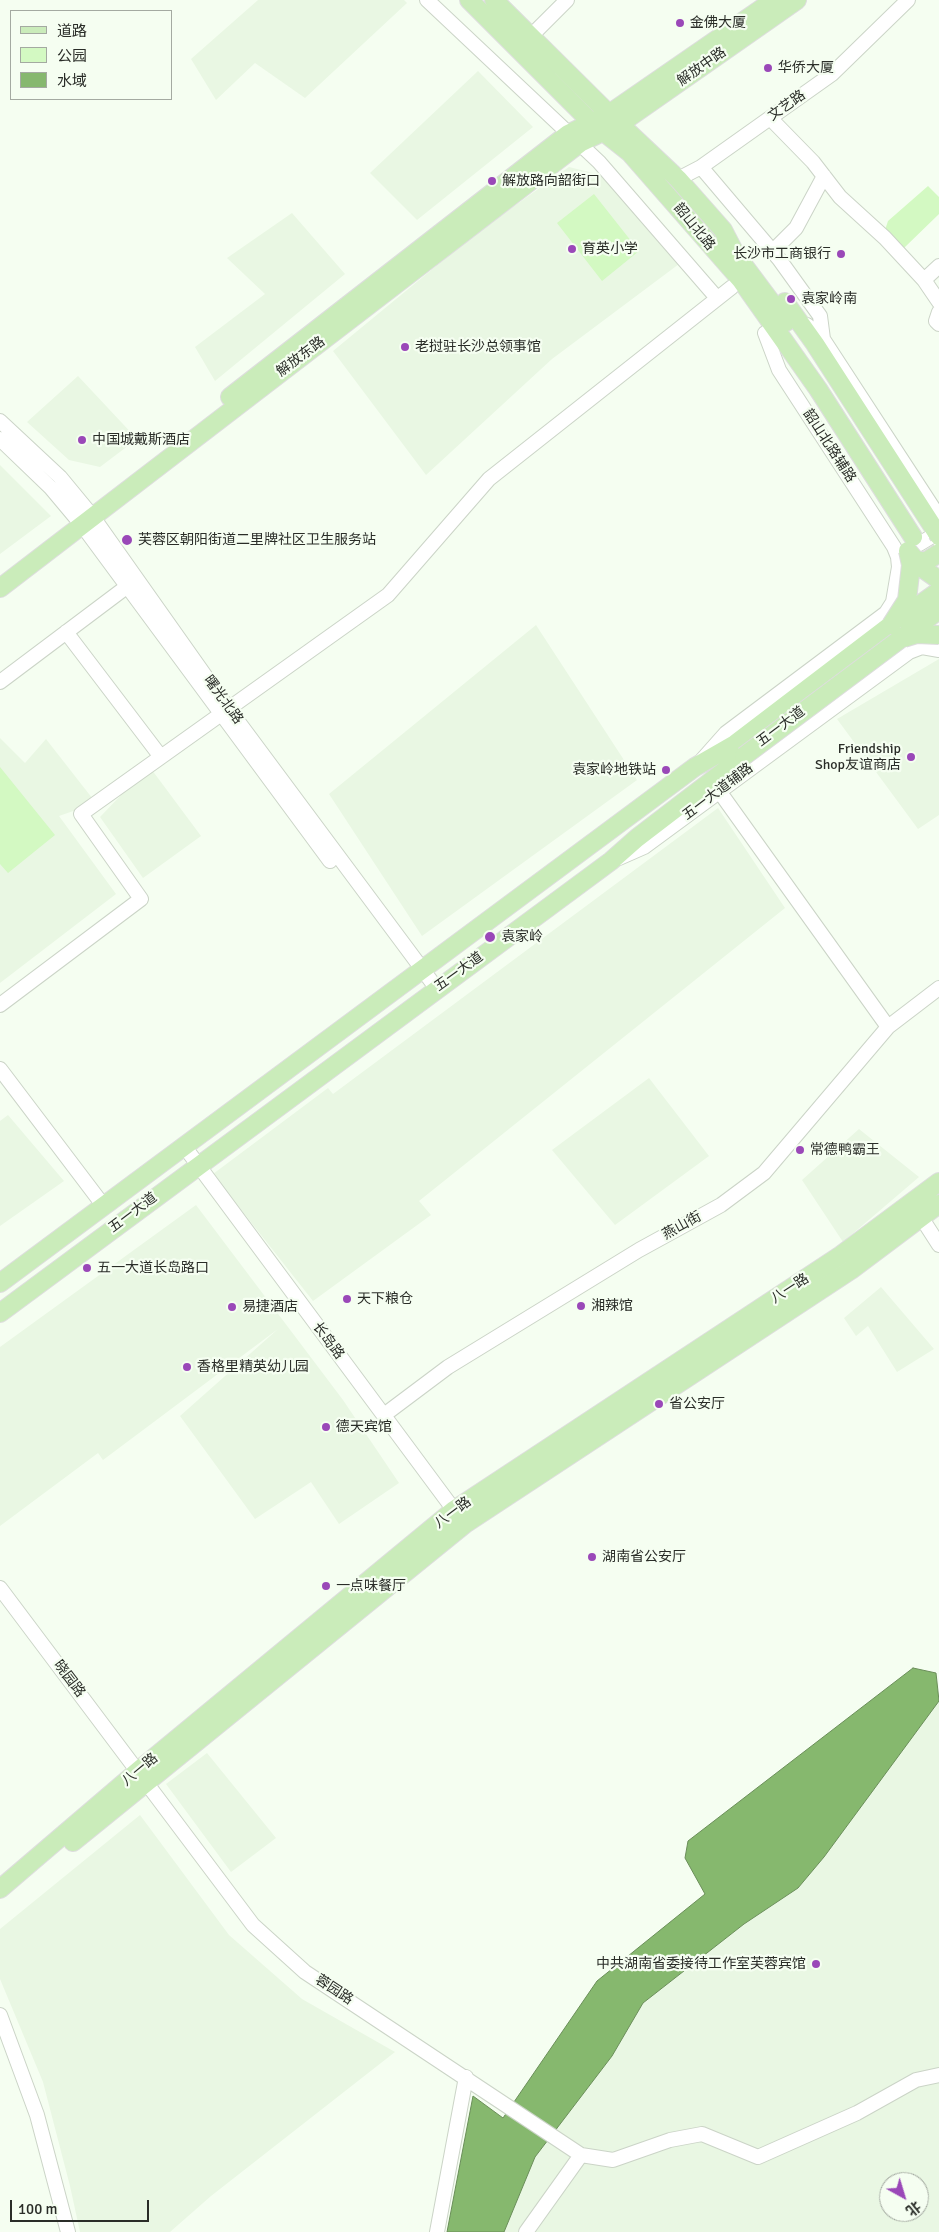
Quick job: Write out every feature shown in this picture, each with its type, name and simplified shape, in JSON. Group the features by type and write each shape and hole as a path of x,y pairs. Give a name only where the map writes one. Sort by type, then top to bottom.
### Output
{"main road":[{"name":"韶山北路","path":"469,0 598,127 630,153 688,218 719,258 741,280 925,539"},
{"name":"韶山北路","path":"494,0 678,179 723,230 736,255 806,351 925,539"},
{"name":"解放中路","path":"615,119 774,0"},
{"name":"解放中路","path":"598,127 615,119 797,0"},
{"name":"解放东路","path":"0,588 84,517 574,139 598,127"},
{"path":"723,230 745,249 794,314 819,341 925,539 926,562 939,553"},
{"path":"719,258 732,287 765,333 925,539 922,568 939,580"},
{"name":"解放东路","path":"0,575 84,517"},
{"path":"925,539 911,565 907,600 893,625 917,634 939,635"},
{"name":"五一大道","path":"0,1313 611,861 637,838 714,788 744,755 893,625 935,599"},
{"name":"五一大道","path":"0,1283 695,768 744,755"},
{"name":"八一路","path":"0,1900 454,1510 841,1256 939,1182"},
{"name":"八一路","path":"0,1890 465,1524 851,1270 939,1204"}],"street":[{"path":"428,0 599,162 717,298"},
{"path":"530,36 567,0"},
{"name":"文艺路","path":"678,179 700,167 832,74 908,0"},
{"path":"770,118 824,176 840,197 885,238 924,280 939,302"},
{"path":"700,167 773,252 820,316 819,341"},
{"path":"773,252 796,228 824,176"},
{"path":"924,280 939,266"},
{"path":"0,1005 141,899 81,814 388,596 489,479 732,287"},
{"path":"939,312 936,321 939,324"},
{"name":"韶山北路辅路","path":"765,333 779,370 894,547 925,539"},
{"name":"曙光北路","path":"0,421 60,477 84,517 131,583 433,991"},
{"name":"曙光北路","path":"0,440 84,517"},
{"path":"0,682 131,583"},
{"path":"695,768 726,733 893,625 918,648 939,650"},
{"path":"66,632 161,757"},
{"name":"五一大道辅路","path":"744,755 918,648"},
{"path":"714,788 888,1027"},
{"name":"燕山街","path":"384,1415 448,1367 638,1250 721,1205 764,1173 888,1027 939,988"},
{"path":"0,1069 103,1205"},
{"name":"长岛路","path":"184,1146 454,1510"},
{"path":"921,1218 939,1245"},
{"name":"晓园路","path":"0,1588 143,1776"},
{"name":"蓉园路","path":"143,1776 253,1925 305,1972 580,2155"},
{"path":"0,2015 37,2115 68,2232"},
{"path":"526,2232 580,2155 613,2160 670,2140 702,2134 758,2156 857,2113 916,2080 939,2075"},
{"path":"437,2232 466,2078"}],"shaded area":[{"path":"258,0 404,0 407,3 305,98 255,63 216,100 191,59"},
{"path":"478,71 533,127 417,220 370,173"},
{"path":"569,167 605,176 679,264 552,359 426,475 333,351 475,234"},
{"path":"292,213 345,274 215,381 195,347 265,294 227,258"},
{"path":"78,376 137,439 100,467 69,460 27,422"},
{"path":"0,465 51,516 0,554"},
{"path":"536,625 637,780 422,936 329,794"},
{"name":"Friendship Shop友谊商店","path":"939,659 939,815 918,829 837,719"},
{"path":"0,738 25,763 46,739 96,803 59,816 116,894 0,983"},
{"path":"149,766 201,836 143,878 100,817"},
{"path":"718,808 785,908 419,1201 431,1215 313,1301 213,1174 328,1088 333,1094"},
{"path":"649,1078 709,1156 615,1225 552,1150"},
{"path":"8,1115 64,1181 0,1226 0,1121"},
{"path":"859,1129 919,1177 843,1242 802,1180"},
{"path":"196,1205 343,1400 399,1483 339,1524 311,1482 255,1519 180,1416 278,1329 103,1460 98,1453 0,1526 0,1347"},
{"path":"881,1287 934,1349 897,1372 868,1326 856,1336 844,1318"},
{"name":"中共湖南省委接待工作室芙蓉宾馆","path":"939,1701 939,2232 504,2232 535,2157 612,2056 643,2003 744,1924 798,1888 824,1857"},
{"path":"207,1753 276,1838 231,1872 166,1784"},
{"path":"140,1815 229,1935 302,1999 395,2052 211,2196 170,2232 80,2232 43,2082 0,1979 0,1929"}],"green space":[{"path":"928,186 939,197 939,214 904,248 885,230 888,221"},
{"path":"594,194 639,251 602,281 557,223"},
{"path":"0,767 55,835 8,873 0,864"}],"water":[{"path":"913,1668 936,1673 939,1701 824,1857 798,1888 744,1924 643,2003 612,2056 535,2157 504,2232 447,2232 473,2096 503,2118 597,1981 705,1894 685,1858 688,1841"}],"place":[{"name":"金佛大厦","path":"680,23"},
{"name":"华侨大厦","path":"768,68"},
{"name":"解放路向韶街口","path":"492,181"},
{"name":"育英小学","path":"572,249"},
{"name":"长沙市工商银行","path":"841,254"},
{"name":"袁家岭南","path":"791,299"},
{"name":"老挝驻长沙总领事馆","path":"405,347"},
{"name":"中国城戴斯酒店","path":"82,440"},
{"name":"芙蓉区朝阳街道二里牌社区卫生服务站","path":"127,540"},
{"name":"Friendship Shop友谊商店","path":"911,757"},
{"name":"袁家岭地铁站","path":"666,770"},
{"name":"袁家岭","path":"490,937"},
{"name":"常德鸭霸王","path":"800,1150"},
{"name":"五一大道长岛路口","path":"87,1268"},
{"name":"天下粮仓","path":"347,1299"},
{"name":"湘辣馆","path":"581,1306"},
{"name":"易捷酒店","path":"232,1307"},
{"name":"香格里精英幼儿园","path":"187,1367"},
{"name":"省公安厅","path":"659,1404"},
{"name":"德天宾馆","path":"326,1427"},
{"name":"湖南省公安厅","path":"592,1557"},
{"name":"一点味餐厅","path":"326,1586"},
{"name":"中共湖南省委接待工作室芙蓉宾馆","path":"816,1964"}]}
